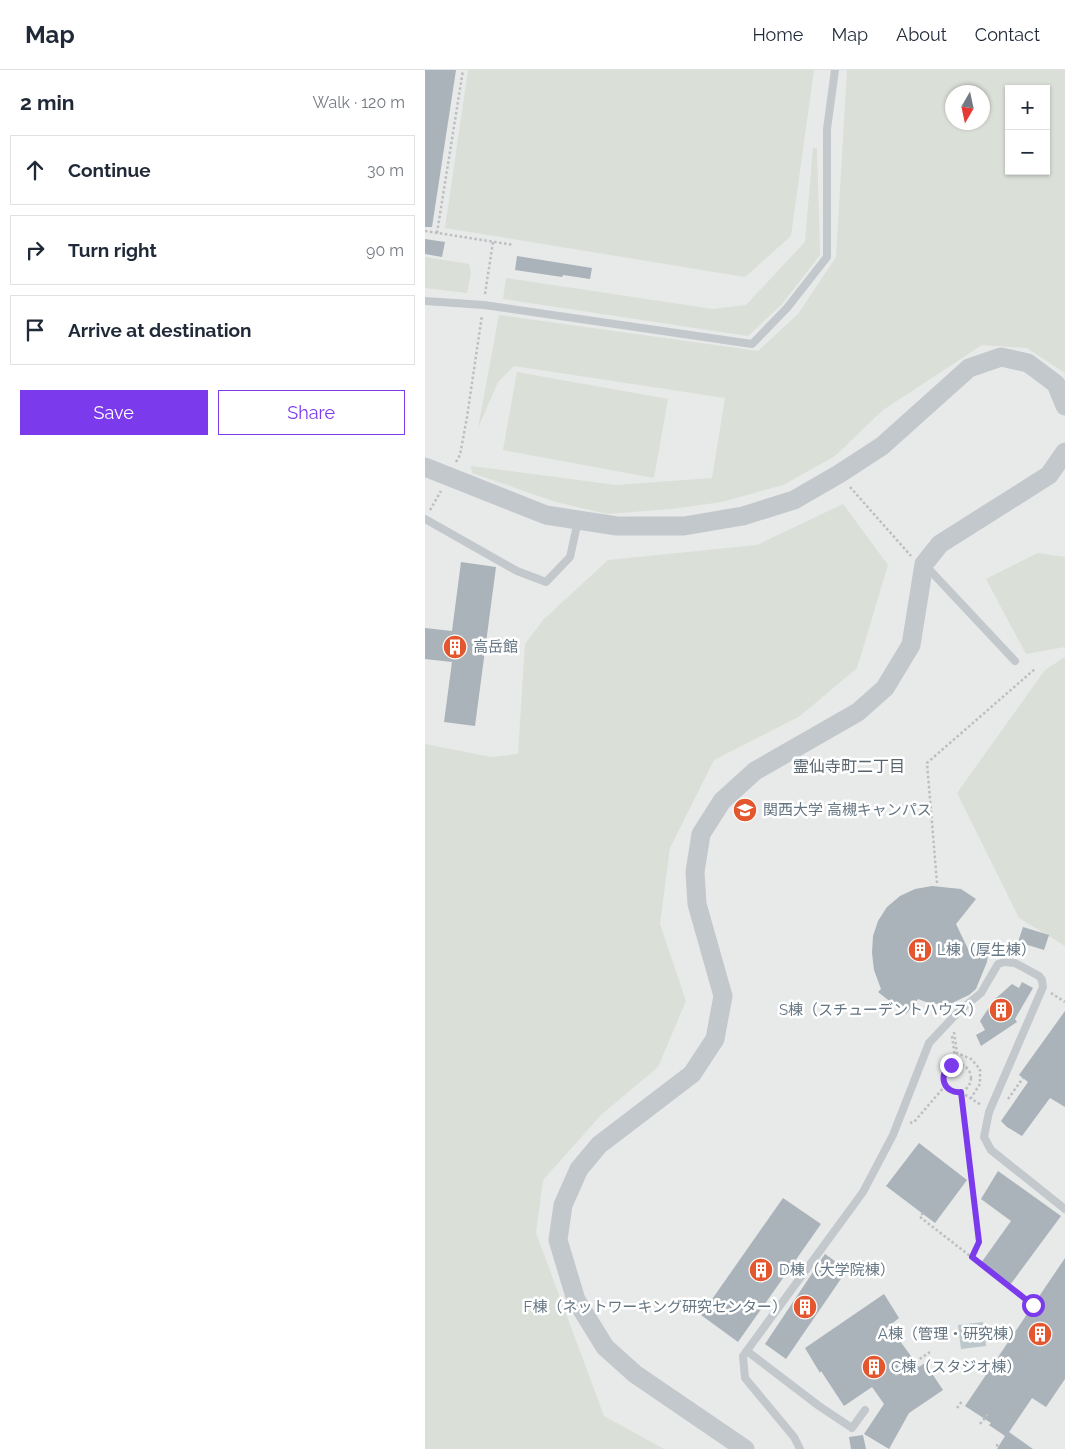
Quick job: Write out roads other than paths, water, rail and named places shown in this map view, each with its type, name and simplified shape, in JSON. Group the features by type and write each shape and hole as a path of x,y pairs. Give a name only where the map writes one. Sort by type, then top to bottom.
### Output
{"street":[{"path":"425,467 546,515 617,526 684,526 743,516 793,500 839,474 882,446 969,368 1001,357 1028,363 1056,384 1065,406"},
{"path":"745,1449 635,1374 605,1347 577,1300 558,1240 563,1205 579,1170 599,1145 692,1074 715,1039 723,996 697,904 695,872 701,834 721,801 755,770 858,712 885,688 911,645 919,562 940,544 1049,475 1065,452"}],"lane":[{"path":"425,301 484,305 752,344 787,308 827,258 827,130 835,70"},
{"path":"425,519 517,571 546,582 570,557 578,520"},
{"path":"919,562 1015,660"},
{"path":"800,1449 794,1438 745,1378 743,1356 863,1192 897,1125 929,1043 952,1018 981,993 998,964 1004,962 1015,963 1039,976 1042,980 1043,988 989,1112 984,1137 991,1150 1065,1209"},
{"path":"747,1350 819,1406 853,1428 865,1410"}],"place":[{"name":"高岳館","path":"455,647"},
{"name":"関西大学 高槻キャンパス","path":"745,810"},
{"name":"L棟（厚生棟）","path":"920,950"},
{"name":"S棟（スチューデントハウス）","path":"1001,1010"},
{"name":"D棟（大学院棟）","path":"761,1270"},
{"name":"F棟（ネットワーキング研究センター）","path":"805,1307"},
{"name":"A棟（管理・研究棟）","path":"1040,1334"},
{"name":"C棟（スタジオ棟）","path":"874,1367"}],"district":[{"name":"霊仙寺町二丁目","path":"849,766"}]}
